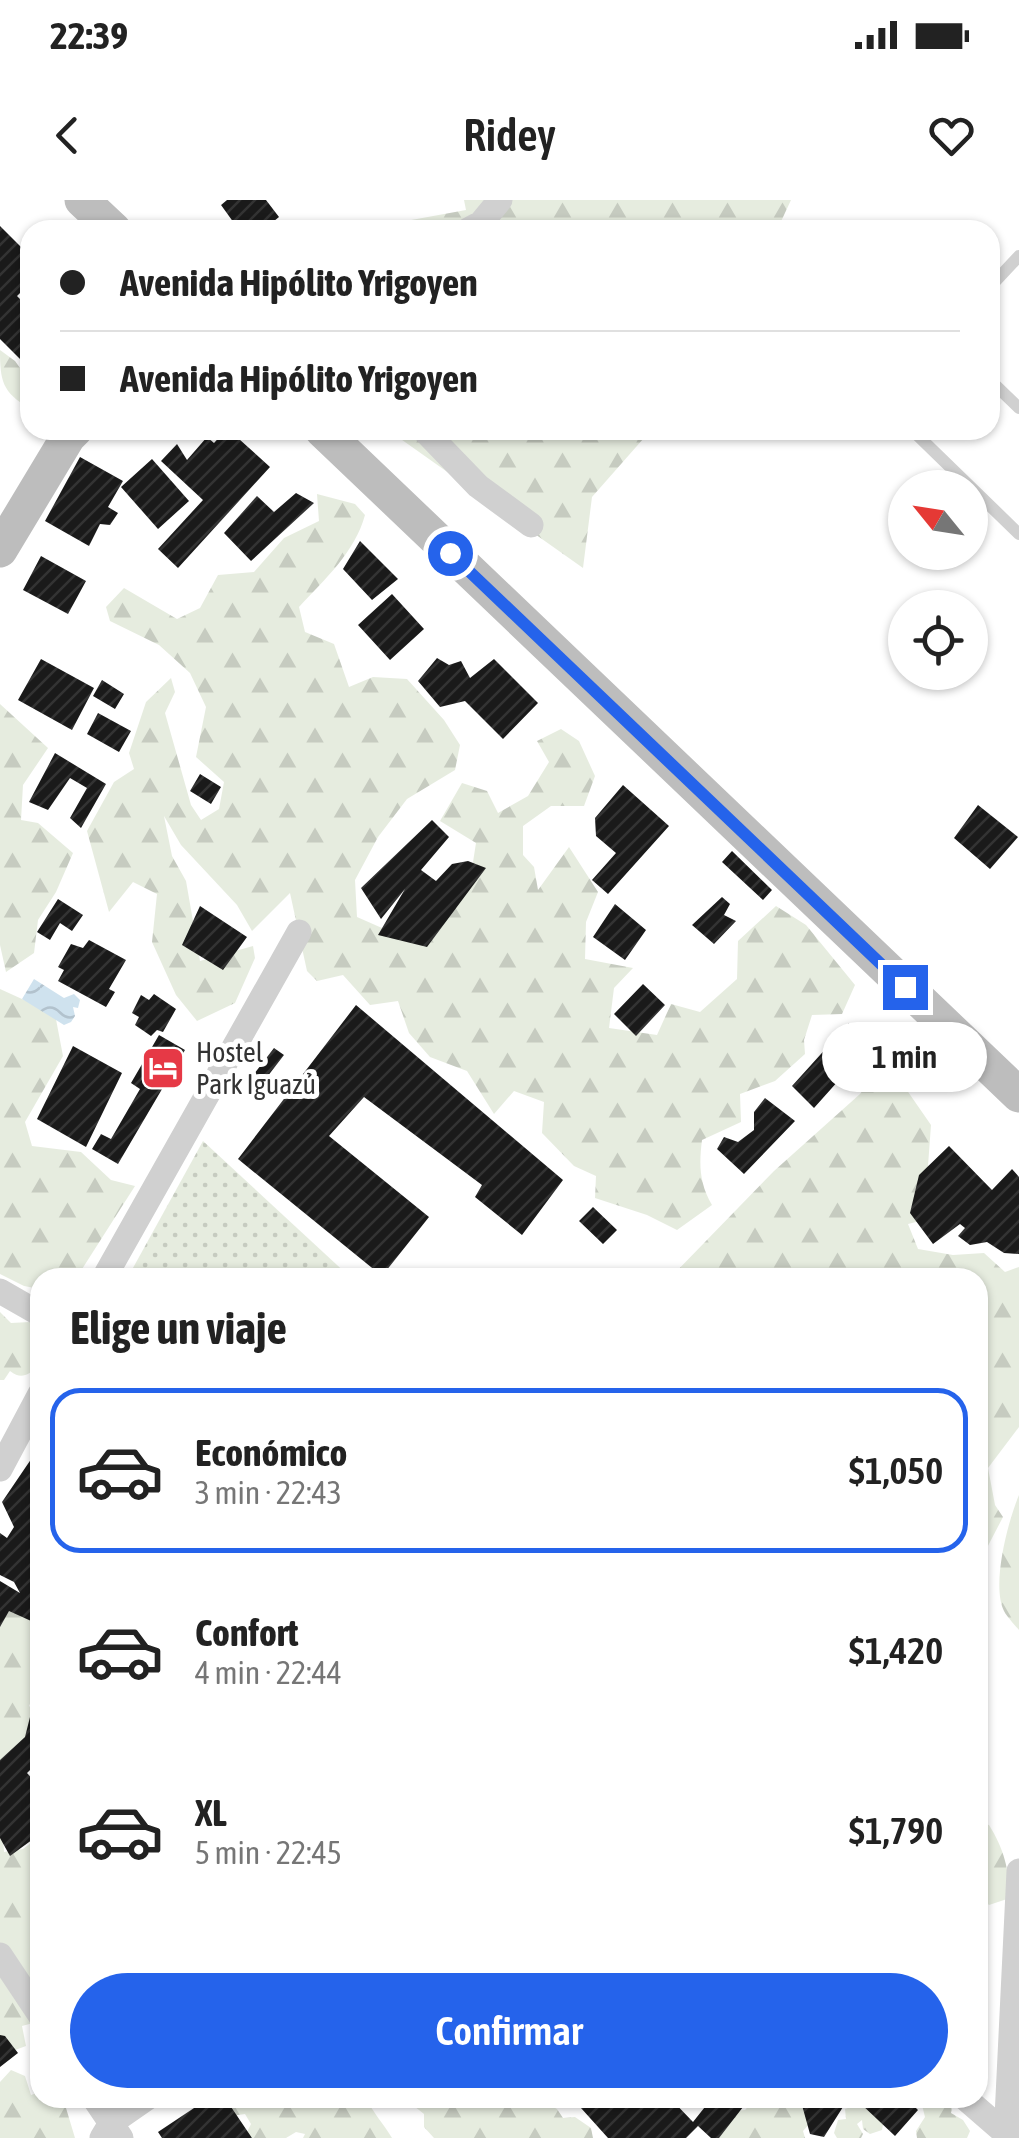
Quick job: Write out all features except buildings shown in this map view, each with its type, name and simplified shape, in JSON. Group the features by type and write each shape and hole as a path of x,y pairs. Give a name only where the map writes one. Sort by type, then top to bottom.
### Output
{"main road":[{"path":"82,200 103,220"},
{"path":"2,543 66,440"},
{"path":"332,440 1019,1095"}],"street":[{"path":"483,220 500,200"},
{"path":"434,440 478,486 531,524"},
{"path":"110,1268 299,932"},
{"path":"0,1291 30,1308"},
{"path":"0,1469 30,1413"},
{"path":"1008,2137 1019,1871"},
{"path":"0,1955 30,2001"},
{"path":"99,2108 111,2133 137,2108"},
{"path":"975,2108 1008,2137"}],"lane":[{"path":"1000,277 1018,258"},
{"path":"1000,390 1019,408"},
{"path":"922,440 1019,534"}],"green space":[{"path":"464,200 791,200 782,220 411,220 466,210"},
{"path":"0,350 20,368 20,401 4,385"},
{"path":"402,440 642,440 592,497 583,568"},
{"path":"317,494 355,504 365,515 347,553 299,607 305,632 334,644 349,687 373,677 407,679 444,720 460,745 455,770 407,799 378,837 355,880 357,917 407,939 471,875 476,843 440,821 462,783 487,791 498,813 528,796 549,762 537,741 561,729 579,741 595,776 584,806 551,806 523,826 523,855 534,867 538,890 569,847 598,892 586,922 585,959 633,968 614,988 609,1028 657,1035 671,1004 700,1012 737,979 738,941 776,906 806,925 855,985 842,1014 812,1015 804,1040 805,1054 775,1081 740,1094 741,1122 702,1140 701,1173 712,1205 677,1230 647,1215 595,1198 596,1176 574,1166 542,1133 544,1102 514,1091 494,1114 467,1071 430,1057 409,1033 398,1001 370,1005 343,975 317,981 307,971 290,893 252,931 237,905 181,845 164,816 172,856 186,881 200,961 253,946 255,958 235,1003 197,1021 176,995 152,942 157,894 133,882 109,912 87,831 114,782 134,769 129,753 146,702 171,678 175,692 165,713 191,805 201,820 219,809 224,782 196,757 206,707 190,673 159,645 110,621 106,607 124,588 177,619 200,608 218,575 254,572 284,538 319,521"},
{"path":"0,704 48,748 23,785 21,820 38,823 73,853 38,920 34,953 6,972 0,945"},
{"path":"0,989 55,1014 63,1056 25,1122 32,1146 81,1152 111,1180 135,1186 83,1268 30,1268 30,1287 0,1274"},
{"path":"886,1060 931,1125 924,1220 908,1224 918,1249 953,1255 984,1253 1005,1272 1019,1267 1019,1427 988,1468 988,1268 680,1268 774,1171 860,1094"},
{"path":"203,1141 340,1268 133,1268"},
{"path":"0,1312 11,1323 30,1322 30,1372 22,1376 10,1371 0,1380"},
{"path":"988,1468 995,1505 1003,1517 988,1546"},
{"path":"1019,1495 1019,1630 1004,1611 999,1586 1006,1536"},
{"path":"30,1609 30,1731 23,1745 0,1763 0,1617 4,1611"},
{"path":"988,1825 1002,1851 1010,1898 989,1905"},
{"path":"0,1834 4,1852 30,1844 30,2024 22,2026 26,2046 0,2053"},
{"path":"11,2070 25,2076 30,2108 66,2108 75,2138 0,2138 0,2082"},
{"path":"199,2108 371,2108 392,2138 303,2138 305,2134 296,2132 286,2138 247,2138 251,2124 245,2114 217,2118"},
{"path":"416,2108 555,2108 563,2118 575,2117 591,2128 593,2138 434,2138 424,2127 424,2114"},
{"path":"807,2108 811,2122 803,2131 805,2138 716,2138 734,2111"},
{"path":"870,2108 884,2120 882,2130 870,2134 863,2129 862,2120 857,2124 863,2134 861,2138 837,2138 834,2133 838,2120 846,2119 845,2109"},
{"path":"923,2108 952,2108 951,2113 963,2120 970,2131 967,2138 917,2138 916,2131 925,2117"}],"water":[{"path":"34,979 64,998 74,994 80,1000 78,1008 73,1007 75,1016 71,1022 64,1025 22,999"}],"place":[{"name":"Hostel Park Iguazú","path":"163,1068"}],"route":[{"path":"450,553 905,987"}]}
